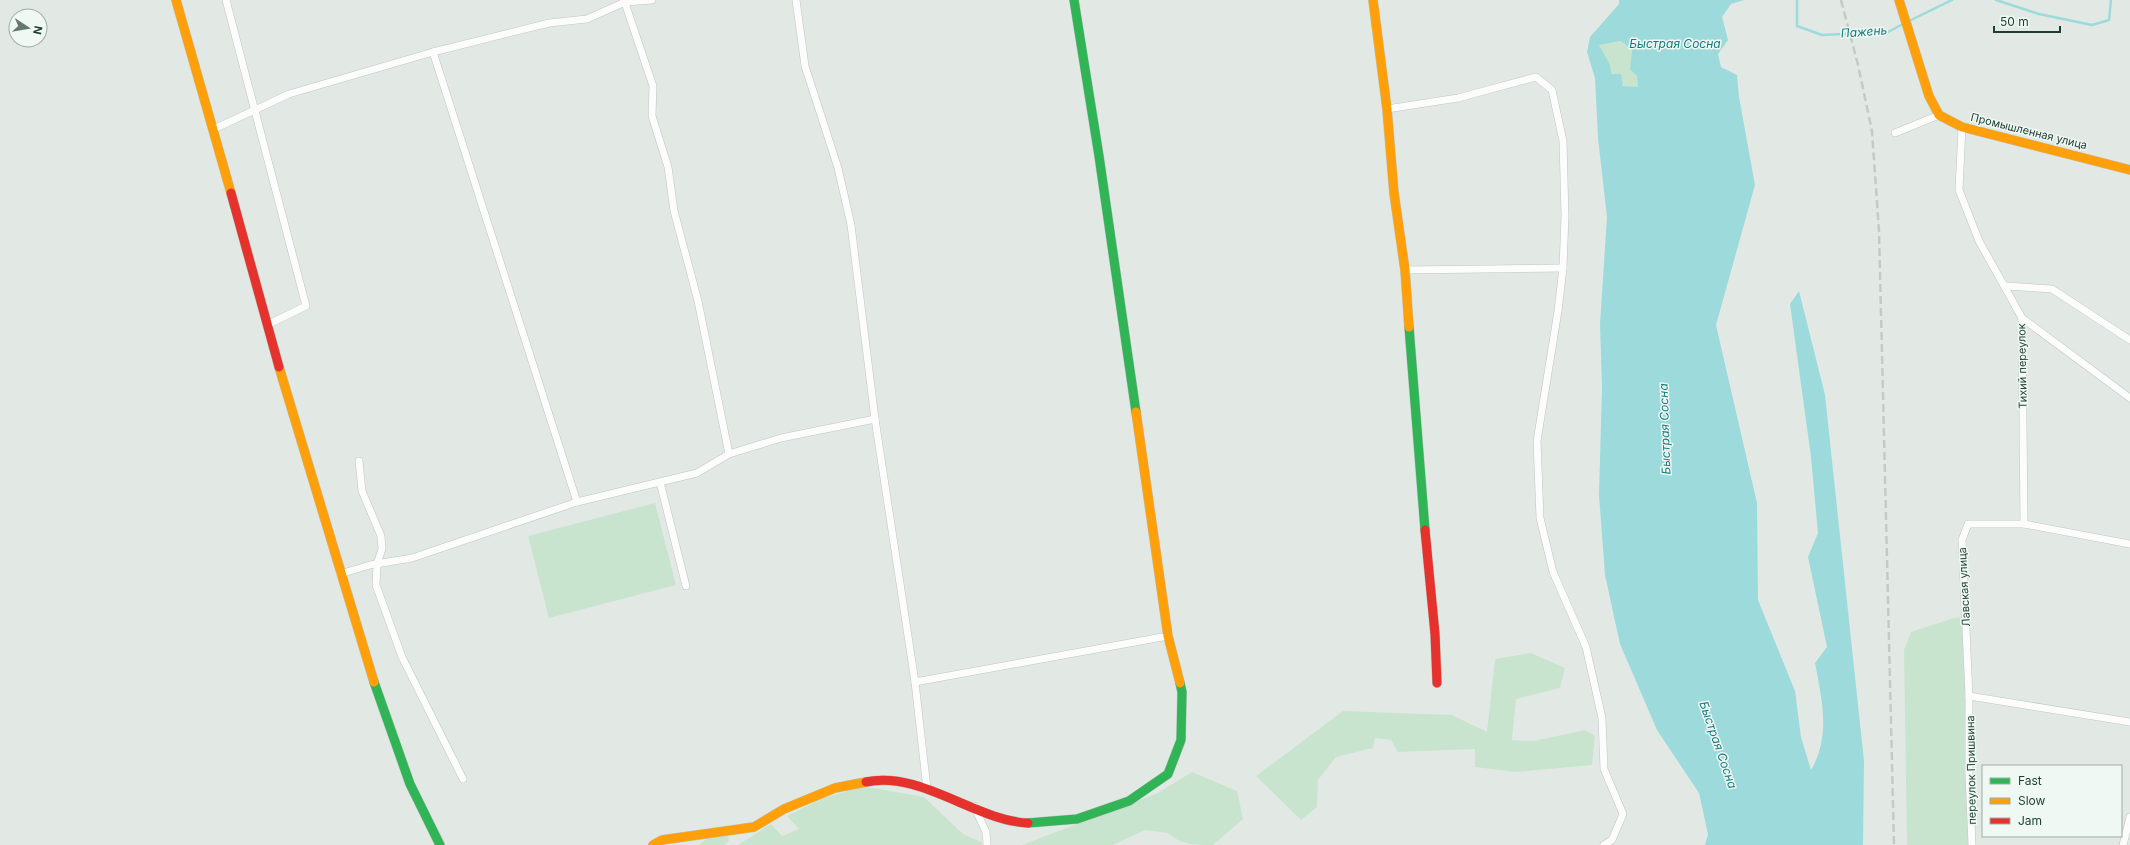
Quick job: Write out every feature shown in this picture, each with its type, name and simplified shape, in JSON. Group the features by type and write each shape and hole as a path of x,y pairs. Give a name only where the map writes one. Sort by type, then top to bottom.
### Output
{"street":[{"path":"176,0 214,128 291,414 340,574 403,769 440,845"},
{"path":"226,0 256,109 306,306 267,325"},
{"path":"214,128 289,94 433,52 548,23 587,19 624,1 652,0"},
{"path":"796,0 805,66 838,168 851,225 875,418 915,682 927,789"},
{"path":"653,845 662,840 754,827 784,809 835,788 869,781 898,782 927,789 1011,822 1042,823 1077,819 1129,801 1168,774 1181,740 1182,692 1168,636 1099,156 1074,0"},
{"path":"1373,0 1387,109 1394,194 1405,270 1414,408 1435,634 1437,683"},
{"path":"1895,133 1939,115 1929,96 1899,0"},
{"path":"624,1 653,86 652,116 668,167 674,211 698,301 729,454"},
{"path":"433,52 577,502"},
{"path":"1387,109 1458,98 1536,77 1552,90 1563,141 1565,216 1563,268 1558,311 1537,441 1540,518 1553,572 1586,647 1602,718 1604,769 1623,814 1612,840 1604,845"},
{"name":"Промышленная улица","path":"1939,115 1962,126 2130,170"},
{"name":"Тихий переулок","path":"1962,126 1959,190 1979,241 2006,286 2022,318 2024,524"},
{"path":"1405,270 1563,268"},
{"path":"2006,286 2052,289 2130,340"},
{"path":"2022,318 2130,398"},
{"path":"340,574 377,564 412,558 577,502 697,473 729,454 781,438 875,418"},
{"path":"359,461 362,491 381,536 382,549 377,564 376,585 402,657 464,779"},
{"path":"660,482 686,586"},
{"name":"Лавская улица","path":"1969,696 1962,540 1968,524 2024,524 2130,544"},
{"path":"915,682 1168,636"},
{"path":"1969,696 2130,722"},
{"name":"переулок Пришвина","path":"1969,696 1969,775 1972,845"},
{"path":"973,806 986,832 988,845"},
{"path":"2123,845 2130,818"}],"green space":[{"path":"1621,41 1632,50 1630,69 1638,76 1638,87 1623,85 1615,78 1599,45"},
{"path":"655,503 676,585 549,618 528,536"},
{"path":"1966,617 1972,845 1907,845 1904,650 1911,632 1954,618"},
{"path":"1531,653 1565,668 1560,688 1516,699 1512,740 1534,741 1585,730 1595,736 1592,765 1517,772 1475,767 1475,749 1398,752 1391,740 1375,738 1373,748 1336,757 1318,780 1317,807 1301,820 1256,776 1343,711 1452,715 1487,732 1495,659"},
{"path":"1192,772 1237,791 1243,819 1213,845 1188,844 1178,840 1168,833 1145,830 1113,845 1022,845 1158,793"},
{"path":"858,788 873,788 924,797 963,834 981,842 982,845 738,845 771,824 782,836 799,829 787,816 823,798"},
{"path":"728,835 729,841 724,845 699,845 708,837"}],"water":[{"name":"Быстрая Сосна","path":"1619,0 1744,0 1731,4 1722,17 1728,40 1718,54 1721,67 1737,75 1739,97 1755,185 1716,325 1757,503 1758,600 1795,691 1801,737 1811,770 1821,744 1823,731 1822,704 1815,663 1827,647 1808,557 1818,533 1811,457 1790,304 1799,291 1825,395 1864,761 1863,845 1705,845 1708,834 1699,793 1657,730 1620,644 1605,575 1599,495 1602,387 1600,324 1607,217 1598,138 1595,78 1587,52 1590,37 1619,4","holes":["1621,41 1632,50 1630,69 1637,76 1638,87 1623,86 1621,74 1612,74 1609,63 1599,45"]}],"waterway":[{"name":"Пажень","path":"1797,0 1797,26 1822,35 1888,32 1903,24"},
{"name":"Пажень","path":"1909,21 1952,0"},
{"name":"Пажень","path":"1996,0 2039,14 2092,25 2109,20 2111,0"}],"railway":[{"path":"1841,0 1858,65 1872,131 1879,231 1894,845"}],"traffic: fast":[{"path":"1074,0 1099,156 1136,412"},
{"path":"1409,327 1425,530"},
{"path":"374,682 410,784 440,845"},
{"path":"1028,823 1077,819 1129,801 1168,774 1181,740 1182,692 1180,683"}],"traffic: slow":[{"path":"176,0 231,193"},
{"path":"1373,0 1387,109 1394,193 1405,270 1409,327"},
{"path":"1899,0 1929,96 1939,115 1962,127 2130,170"},
{"path":"279,367 374,682"},
{"path":"1136,412 1168,636 1180,683"},
{"path":"653,845 662,840 754,827 784,809 835,788 866,782"}],"traffic: jam":[{"path":"231,193 279,367"},
{"path":"1425,530 1435,634 1437,683"},
{"path":"866,782 886,780 907,783 927,789 988,814 1008,820 1028,823"}]}
